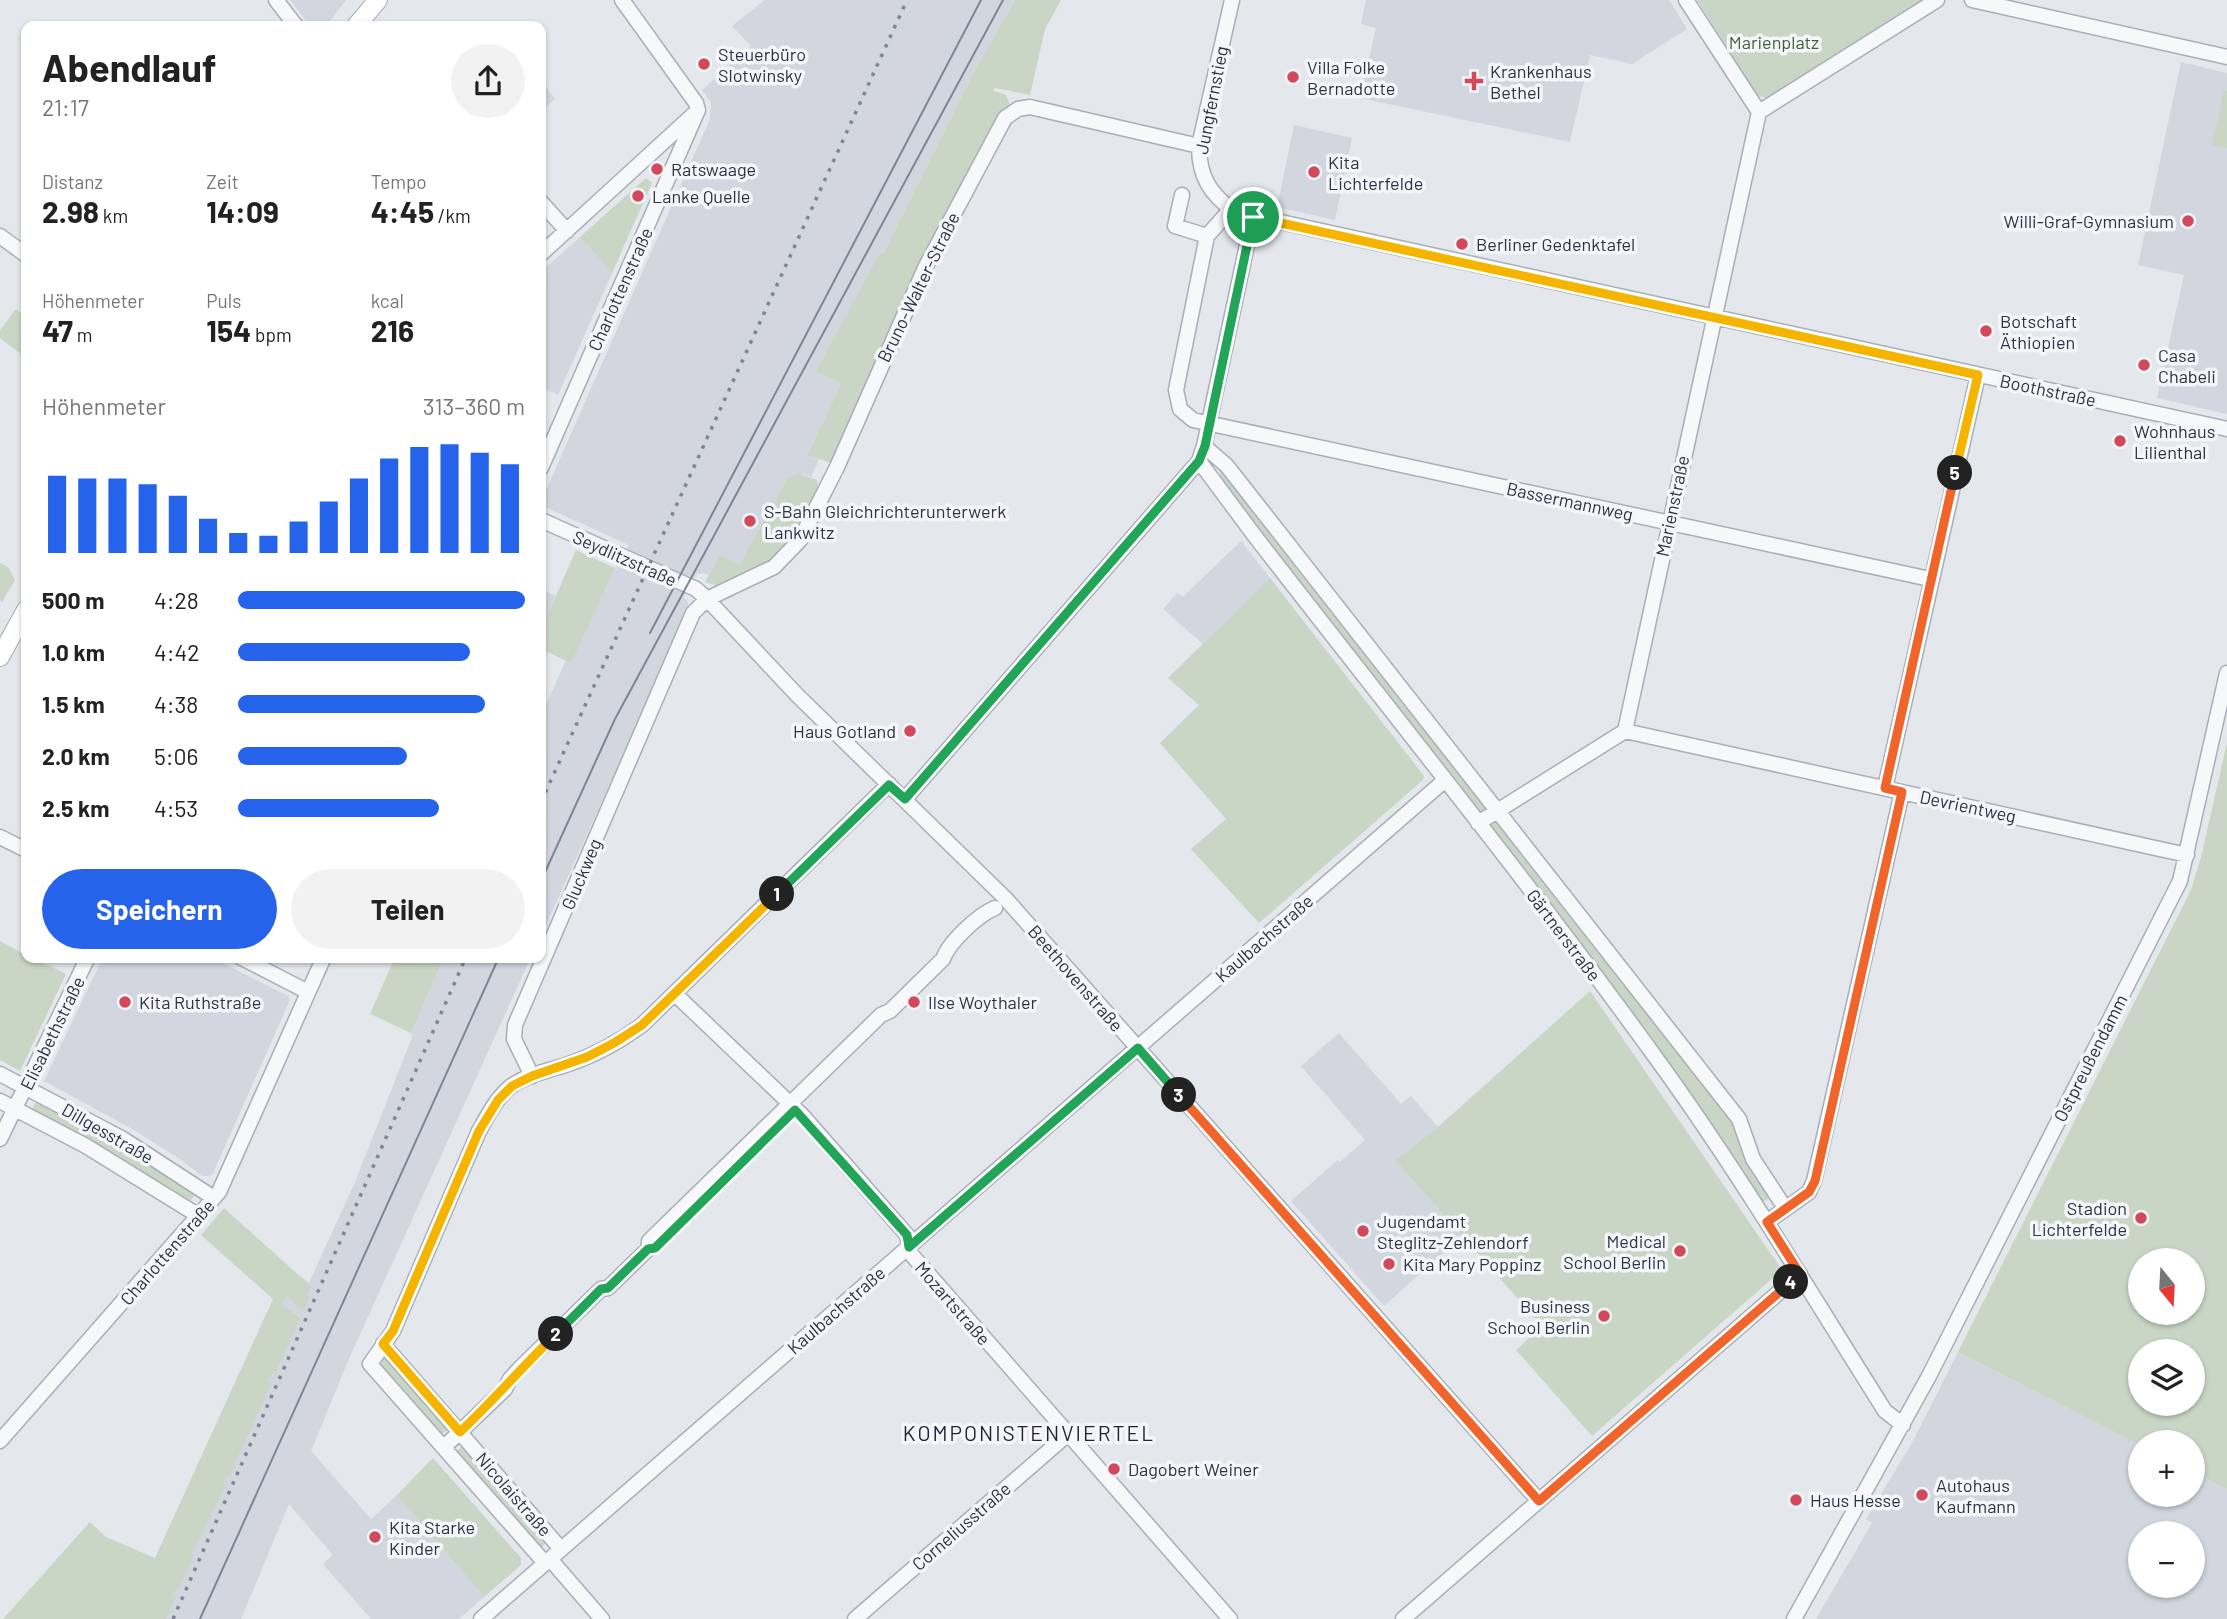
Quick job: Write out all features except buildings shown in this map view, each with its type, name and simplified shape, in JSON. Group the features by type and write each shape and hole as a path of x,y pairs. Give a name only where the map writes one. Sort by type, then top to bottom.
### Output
{"main road":[{"path":"360,21 378,0"},
{"path":"0,657 21,619"}],"street":[{"path":"276,0 292,21"},
{"path":"546,250 698,110 696,103 622,0"},
{"name":"Jungfernstieg","path":"1232,0 1199,146 1199,165 1213,193 1231,209 1253,217"},
{"path":"1686,0 1759,112 1937,0"},
{"path":"1972,0 2227,57"},
{"name":"Bruno-Walter-Straße","path":"707,599 763,574 782,561 800,540 837,467 925,268 1005,118 1018,108 1030,107 1199,146"},
{"name":"Charlottenstraße","path":"546,457 698,110"},
{"name":"Marienstraße","path":"1625,731 1759,112"},
{"path":"1182,195 1175,226 1208,236 1231,209"},
{"path":"546,208 567,231"},
{"path":"905,799 1199,461 1205,446 1253,217"},
{"name":"Boothstraße","path":"1253,217 2227,429"},
{"path":"0,236 21,251"},
{"name":"Bassermannweg","path":"1208,236 1176,390 1180,408 1193,420 1930,579"},
{"path":"1885,788 1978,375"},
{"name":"Gärtnerstraße","path":"1205,446 1227,466 1739,1119 1753,1159 1785,1208"},
{"name":"Gärtnerstraße","path":"1199,461 1666,1071 1767,1222 1885,1411 1903,1425"},
{"name":"Seydlitzstraße","path":"546,522 696,589 707,599"},
{"name":"Beethovenstraße","path":"707,599 779,676 905,799 1138,1048 1539,1501"},
{"name":"Gluckweg","path":"546,953 693,613 707,599"},
{"name":"Ostpreußendamm","path":"1794,1619 1903,1425 2175,891 2187,855 2227,673"},
{"path":"1478,823 1625,731"},
{"name":"Devrientweg","path":"1625,731 2187,855"},
{"name":"Kaulbachstraße","path":"481,1619 1444,781"},
{"path":"383,1344 393,1331 479,1131 498,1100 512,1086 532,1076 587,1057 642,1025 889,785"},
{"path":"1767,1222 1809,1192 1815,1181 1902,792"},
{"path":"0,837 21,848"},
{"path":"444,1447 505,1389 516,1383 541,1354 607,1295 608,1288 648,1249 649,1241 871,1030 881,1015 890,1011 943,959 946,950 984,913 1000,903"},
{"name":"Elisabethstraße","path":"0,1139 85,963"},
{"path":"252,963 308,992"},
{"name":"Charlottenstraße","path":"0,1441 214,1198 321,963"},
{"name":"Gluckweg","path":"532,1076 514,1039 515,1025 542,963"},
{"name":"Mozartstraße","path":"675,994 792,1107 907,1235 911,1254 1230,1619"},
{"name":"Dillgesstraße","path":"0,1074 123,1139 214,1198"},
{"name":"Dillgesstraße","path":"0,1101 86,1146 199,1216"},
{"path":"1403,1619 1800,1274"},
{"name":"Nicolaistraße","path":"552,1557 444,1447 370,1364 383,1344 460,1432 552,1557 602,1619"},
{"name":"Corneliusstraße","path":"855,1619 1068,1434"}],"shaded area":[{"path":"290,0 346,0 330,21 306,21"},
{"path":"765,0 1015,0 974,72 883,254 881,253 816,371 843,382 807,454 819,460 811,477 804,474 787,479 739,565 720,556 709,574 697,573 683,598 687,600 689,609 546,925 546,705 566,660 571,662 615,568 629,545 546,507 546,490 710,119 711,102 702,90 751,46 732,26"},
{"name":"Krankenhaus Bethel","path":"1366,0 1669,0 1687,29 1632,64 1590,55 1570,142 1360,98 1376,28 1361,24"},
{"name":"Willi-Graf-Gymnasium","path":"2181,62 2227,73 2227,414 2157,398 2184,275 2138,265"},
{"path":"546,87 555,99 546,107"},
{"name":"Kita Lichterfelde","path":"1294,125 1352,138 1335,220 1277,207"},
{"path":"580,237 612,273 558,395 546,389 546,268"},
{"path":"1241,541 1270,578 1203,644 1163,609 1177,593 1183,597"},
{"path":"546,591 556,596 546,619"},
{"path":"100,963 223,963 288,996 290,1000 213,1173 209,1176 202,1176 134,1130 44,1081"},
{"path":"441,963 528,963 348,1361 311,1451 371,1519 397,1495 484,1597 459,1619 371,1619 323,1564 333,1555 289,1504 241,1619 154,1619 154,1587 296,1273 309,1283 355,1182 413,1035 411,1033"},
{"path":"1339,1033 1401,1104 1411,1096 1438,1127 1395,1160 1462,1236 1384,1306 1291,1201 1365,1140 1301,1066"},
{"path":"1958,1352 2128,1439 2128,1507 2205,1507 2205,1478 2227,1489 2227,1619 1816,1619 1872,1523 1866,1519 1913,1441"}],"green space":[{"path":"1015,0 1061,0 1045,29 1030,95 995,88 993,91 1006,95 1010,105 1000,113 909,286 831,463 807,455 842,383 816,371 880,253 883,254 974,72"},
{"name":"Marienplatz","path":"1697,0 1921,0 1766,98 1757,95"},
{"path":"2224,91 2227,91 2227,148 2212,145"},
{"path":"646,178 652,183 612,273 580,237"},
{"path":"16,309 21,313 21,354 0,338 0,330"},
{"path":"1220,466 1488,809 1480,815 1220,484"},
{"path":"797,473 817,480 818,489 803,525 786,548 771,564 754,574 721,587 705,582 720,555 739,565 787,479"},
{"path":"576,550 615,568 571,663 546,651 546,619"},
{"path":"0,563 9,568 15,580 2,602 0,600"},
{"path":"1270,578 1424,776 1423,780 1259,923 1191,849 1226,819 1160,743 1199,705 1168,678"},
{"name":"Stadion Lichterfelde","path":"2227,743 2227,1489 2205,1478 2205,1430 2128,1430 2128,1439 1958,1352 2191,890"},
{"path":"1497,820 1732,1121 1771,1197 1761,1203 1489,826"},
{"path":"0,941 21,952 21,963 44,963 66,974 20,1071 0,1060"},
{"path":"392,963 441,963 411,1033 370,1014"},
{"path":"1590,991 1782,1270 1592,1436 1516,1350 1542,1326 1395,1160 1438,1127"},
{"path":"38,1099 97,1130 196,1193 188,1204 31,1111"},
{"path":"224,1208 311,1286 307,1295 310,1297 303,1311 287,1296 282,1304 300,1319 275,1374 272,1373 269,1381 272,1382 229,1476 223,1483 226,1485 195,1547 179,1588 173,1595 176,1597 166,1619 3,1619 90,1522 106,1537 155,1558 273,1299 201,1235"},
{"path":"385,1357 449,1428 441,1435 381,1366"},
{"path":"464,1444 549,1541 540,1548 455,1453"},
{"path":"433,1458 521,1558 521,1565 484,1597 397,1495"}],"tram line":[{"path":"650,633 981,0"},
{"path":"546,870 615,719 1003,0"},
{"path":"200,1619 496,963"}],"railway":[{"path":"546,791 907,0"},
{"path":"173,1619 463,963"}],"place":[{"name":"Steuerbüro Slotwinsky","path":"704,64"},
{"name":"Villa Folke Bernadotte","path":"1293,77"},
{"name":"Krankenhaus Bethel","path":"1474,81"},
{"name":"Ratswaage","path":"657,169"},
{"name":"Kita Lichterfelde","path":"1314,172"},
{"name":"Lanke Quelle","path":"638,196"},
{"name":"Willi-Graf-Gymnasium","path":"2188,221"},
{"name":"Berliner Gedenktafel","path":"1462,244"},
{"name":"Botschaft Äthiopien","path":"1986,331"},
{"name":"Casa Chabeli","path":"2144,365"},
{"name":"Wohnhaus Lilienthal","path":"2120,441"},
{"name":"S-Bahn Gleichrichterunterwerk Lankwitz","path":"750,521"},
{"name":"Haus Gotland","path":"910,731"},
{"name":"Kita Ruthstraße","path":"125,1002"},
{"name":"Ilse Woythaler","path":"914,1002"},
{"name":"Stadion Lichterfelde","path":"2141,1218"},
{"name":"Jugendamt Steglitz-Zehlendorf","path":"1363,1231"},
{"name":"Medical School Berlin","path":"1680,1251"},
{"name":"Kita Mary Poppinz","path":"1389,1264"},
{"name":"Business School Berlin","path":"1604,1316"},
{"name":"Dagobert Weiner","path":"1114,1469"},
{"name":"Autohaus Kaufmann","path":"1922,1495"},
{"name":"Haus Hesse","path":"1796,1500"},
{"name":"Kita Starke Kinder","path":"375,1537"}],"district":[{"name":"KOMPONISTENVIERTEL","path":"1029,1432"}],"route":[{"path":"1253,217 1978,375 1885,788 1902,792 1815,1181 1809,1192 1767,1222 1800,1274 1539,1501 1138,1048 909,1247 907,1235 795,1110 655,1248 648,1249 608,1288 601,1289 521,1367 505,1389 460,1432 383,1344 393,1331 479,1131 498,1100 512,1086 525,1079 587,1057 636,1030 889,785 905,799 1199,461 1205,446 1253,217"}]}
